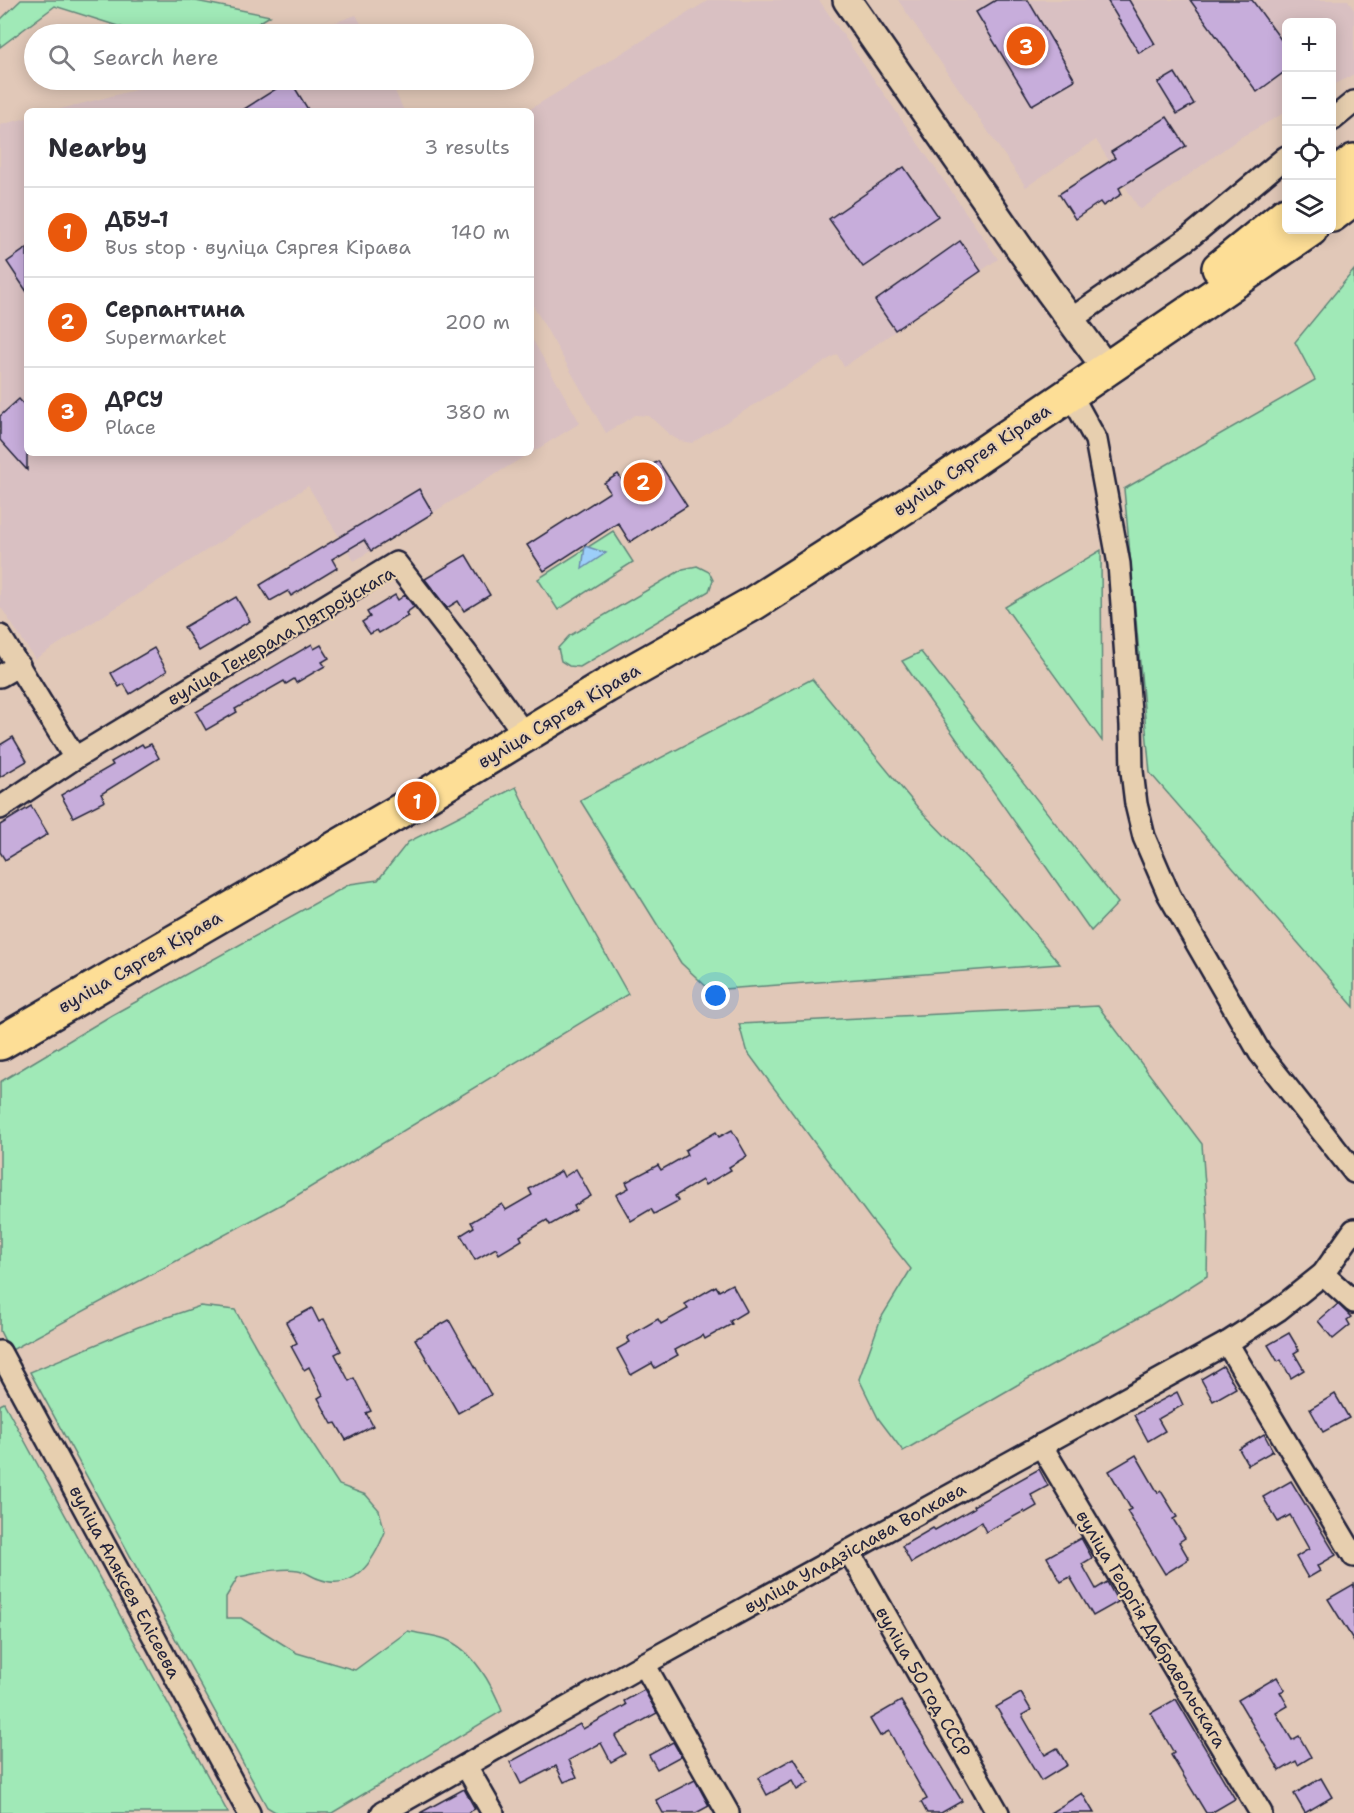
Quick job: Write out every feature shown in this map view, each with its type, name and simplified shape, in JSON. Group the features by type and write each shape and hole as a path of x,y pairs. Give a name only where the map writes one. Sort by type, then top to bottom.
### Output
{"main road":[{"path":"1336,175 1354,161"},
{"path":"1336,212 1354,198"},
{"name":"вуліца Сяргея Кірава","path":"1106,368 1198,285 1282,218"},
{"name":"вуліца Сяргея Кірава","path":"0,1044 417,801 606,686 754,603 915,500 1304,234"}],"street":[{"path":"848,0 1070,320 1106,368"},
{"path":"1336,117 1354,102"},
{"path":"1070,320 1190,237 1282,162"},
{"path":"1070,393 1096,440 1119,564 1131,725 1132,771 1136,804 1144,837 1169,895 1260,1053 1354,1172"},
{"name":"вуліца Генерала Пятроўскага","path":"0,808 75,758 396,563 466,653 525,735"},
{"path":"0,636 75,758"},
{"path":"0,676 19,665"},
{"name":"вуліца Уладзіслава Волкава","path":"382,1813 644,1664 1227,1343 1278,1310 1323,1274 1354,1230"},
{"path":"1323,1274 1354,1302"},
{"path":"1227,1343 1354,1556"},
{"name":"вуліца Аляксея Елісеева","path":"0,1352 249,1813"},
{"name":"вуліца Георгія Дабравольскага","path":"1041,1445 1261,1813"},
{"name":"вуліца 50 год СССР","path":"849,1551 998,1813"},
{"path":"644,1664 728,1813"},
{"path":"465,1766 493,1813"}],"shaded area":[{"path":"709,0 819,0 998,259 844,367 837,354 692,443 680,441 670,435 649,416 635,415 606,433 534,307 534,108 532,108"},
{"path":"898,0 1348,0 1354,10 1354,74 1336,84 1336,18 1282,18 1282,114 1241,137 1140,210 1096,140 1026,187"},
{"path":"356,15 361,24 330,24"},
{"path":"135,90 395,90 403,108 65,108"},
{"path":"24,119 24,456 525,456 354,561 308,486 35,659 0,606 0,125"},
{"path":"534,342 580,423 534,451"}],"green space":[{"path":"21,0 191,0 270,16 257,24 112,24 55,6 31,24 24,24 24,29 0,47 0,20"},
{"path":"1354,270 1354,1007 1150,773 1124,489 1315,380 1295,342"},
{"path":"613,531 633,562 558,610 538,579"},
{"path":"1101,550 1102,741 1005,607"},
{"path":"697,566 709,572 713,580 709,591 580,667 569,666 561,661 558,648 569,636 683,569"},
{"path":"921,652 1118,903 1091,931 902,661"},
{"path":"812,679 919,809 994,886 1060,964 710,990 681,963 580,800"},
{"path":"516,787 536,830 628,994 291,1199 10,1351 0,1331 0,1082 112,1015 350,884 378,880 408,842"},
{"path":"1098,1006 1202,1144 1208,1226 1207,1276 1160,1306 903,1451 878,1418 859,1379 881,1318 911,1269 870,1218 746,1050 739,1024"},
{"path":"200,1306 235,1310 302,1428 339,1485 366,1495 379,1510 385,1532 369,1563 353,1578 343,1582 316,1578 291,1569 238,1577 226,1597 226,1618 241,1618 297,1653 355,1670 408,1631 445,1639 473,1659 487,1679 502,1711 332,1813 277,1813 267,1807 30,1372 138,1327"},
{"path":"4,1403 228,1813 0,1813 0,1405"}],"water":[{"path":"585,546 606,553 582,569"}],"building":[{"path":"996,0 1028,0 1075,80 1032,105 976,12"},
{"path":"1107,0 1129,0 1155,44 1139,53"},
{"path":"1190,0 1252,0 1282,41 1282,74 1257,92"},
{"path":"1175,73 1194,104 1177,114 1158,83"},
{"path":"274,90 296,90 307,108 246,108"},
{"path":"1167,117 1186,146 1119,188 1122,194 1103,206 1100,202 1075,219 1059,194 1115,158 1111,152"},
{"path":"904,167 938,216 863,267 829,219"},
{"path":"960,241 981,271 895,330 875,301"},
{"path":"24,250 24,288 7,262"},
{"path":"19,399 24,405 24,456 27,456 27,470 0,440 0,416"},
{"path":"658,461 687,506 630,542 618,523 544,571 527,545 610,492 604,483 618,474 624,483"},
{"path":"419,489 433,513 371,551 364,540 332,559 337,568 291,596 288,591 270,601 260,585"},
{"path":"466,555 490,595 464,611 458,601 447,608 425,579"},
{"path":"395,595 398,600 405,595 414,607 406,613 408,616 379,633 377,630 370,634 362,622 370,617 367,612"},
{"path":"236,597 250,621 199,651 184,627"},
{"path":"312,644 314,649 321,645 329,658 322,662 325,666 296,683 294,679 286,684 284,681 235,709 237,712 206,730 196,712"},
{"path":"154,648 167,671 130,694 124,684 119,687 111,673"},
{"path":"13,737 27,761 0,777 0,745"},
{"path":"142,744 144,747 151,744 159,758 101,794 105,801 73,817 61,795 113,765 111,762"},
{"path":"31,806 48,834 5,860 0,852 0,825"},
{"path":"732,1130 747,1156 729,1167 731,1170 705,1185 702,1180 675,1196 678,1201 654,1214 651,1209 631,1221 616,1195 629,1188 626,1182 658,1165 661,1170 687,1155 685,1150 716,1132 719,1137"},
{"path":"576,1169 591,1196 574,1206 576,1210 550,1225 547,1220 520,1236 522,1240 499,1254 496,1248 475,1260 461,1235 474,1227 471,1222 502,1204 506,1210 532,1195 529,1189 561,1171 564,1177"},
{"path":"732,1284 747,1311 730,1321 732,1324 705,1339 703,1335 675,1350 678,1355 655,1368 652,1363 631,1375 617,1349 630,1342 627,1337 658,1319 661,1324 688,1309 685,1304 716,1286 719,1291"},
{"path":"1338,1304 1351,1317 1347,1320 1350,1325 1333,1339 1318,1321"},
{"path":"312,1308 319,1322 324,1319 341,1351 335,1354 349,1381 354,1378 371,1411 366,1413 373,1426 346,1440 336,1423 332,1424 318,1398 323,1395 309,1367 304,1370 291,1346 297,1343 286,1322"},
{"path":"449,1320 491,1395 458,1413 415,1339"},
{"path":"1289,1333 1299,1350 1294,1353 1304,1370 1291,1378 1281,1360 1278,1362 1268,1345"},
{"path":"1223,1366 1236,1388 1213,1401 1201,1379"},
{"path":"1177,1392 1183,1405 1158,1419 1165,1431 1148,1441 1134,1415"},
{"path":"1335,1394 1349,1418 1323,1432 1310,1409"},
{"path":"1264,1434 1273,1451 1248,1465 1239,1449"},
{"path":"1136,1455 1158,1493 1161,1491 1177,1517 1173,1519 1185,1538 1179,1542 1189,1559 1165,1574 1127,1511 1131,1509 1109,1471"},
{"path":"1039,1469 1048,1486 1031,1495 1037,1506 986,1532 981,1522 911,1563 902,1546 933,1528 935,1530"},
{"path":"1291,1481 1336,1555 1317,1566 1320,1571 1308,1578 1296,1557 1309,1549 1290,1515 1278,1522 1263,1497"},
{"path":"1081,1538 1092,1558 1082,1564 1096,1589 1107,1582 1118,1602 1093,1616 1070,1577 1061,1582 1047,1557"},
{"path":"1354,1584 1354,1641 1328,1599"},
{"path":"1277,1677 1285,1690 1280,1692 1288,1706 1276,1713 1292,1740 1299,1736 1311,1757 1298,1765 1296,1761 1280,1771 1238,1700"},
{"path":"644,1690 657,1713 615,1736 625,1754 611,1762 601,1743 569,1760 577,1777 564,1782 556,1766 521,1784 510,1762 580,1724 583,1729 626,1705 624,1701"},
{"path":"1021,1693 1031,1710 1022,1715 1045,1755 1057,1748 1067,1765 1041,1781 996,1707"},
{"path":"1176,1699 1235,1799 1211,1813 1206,1813 1171,1755 1174,1753 1151,1713"},
{"path":"901,1701 962,1801 941,1813 927,1813 921,1802 927,1799 889,1731 880,1736 870,1719"},
{"path":"673,1742 681,1756 657,1769 649,1755"},
{"path":"794,1758 809,1783 797,1790 792,1781 767,1795 758,1778"},
{"path":"1321,1778 1332,1797 1305,1813 1294,1794"},
{"path":"695,1780 709,1806 696,1813 663,1813 656,1800"},
{"path":"464,1789 475,1809 467,1813 420,1813"},
{"path":"1082,1793 1094,1813 1050,1813"}],"place":[{"name":"ДРСУ","path":"1026,46"},
{"name":"Серпантина","path":"643,482"},
{"name":"ДБУ-1","path":"417,801"}]}
